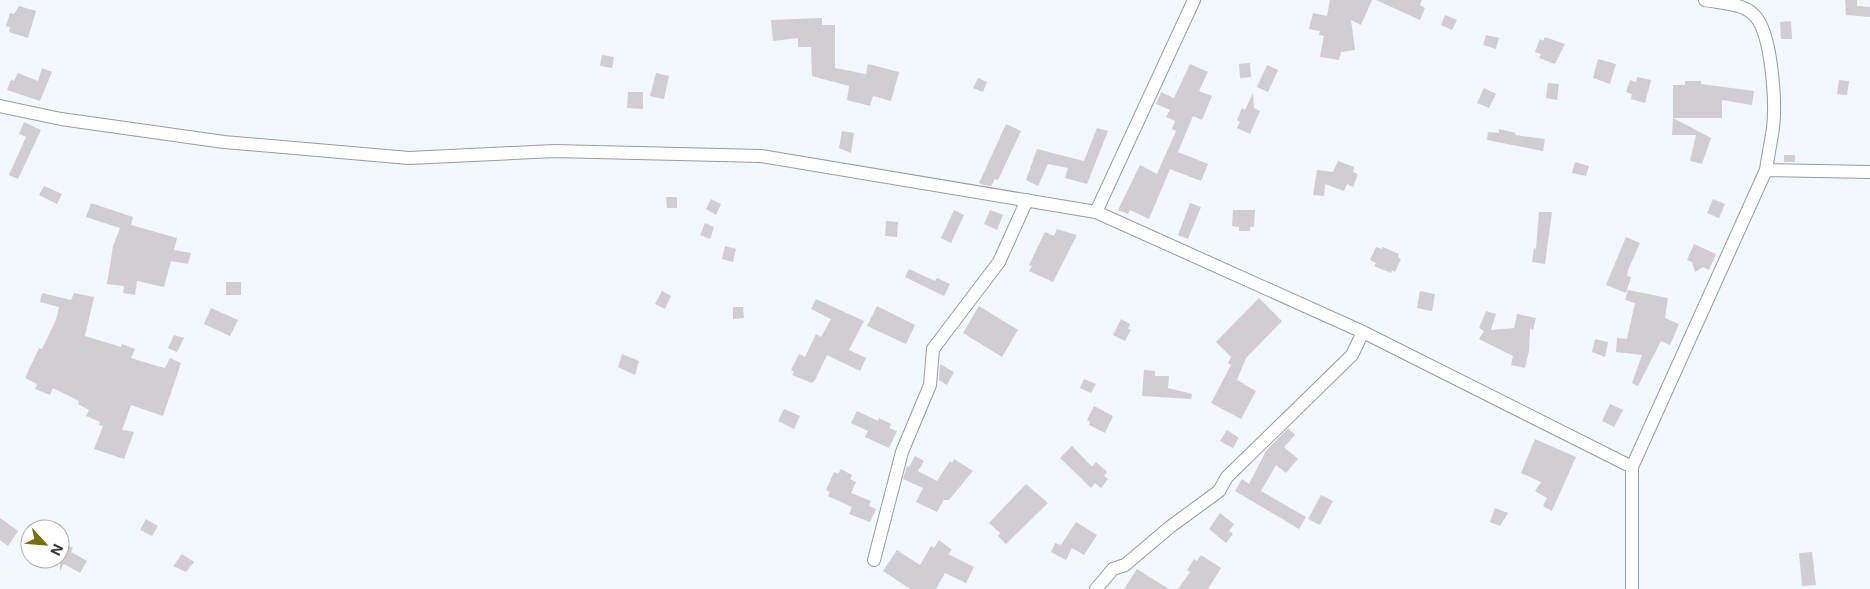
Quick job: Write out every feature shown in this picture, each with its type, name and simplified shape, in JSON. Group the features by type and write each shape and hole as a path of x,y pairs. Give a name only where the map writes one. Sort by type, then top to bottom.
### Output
{"street":[{"path":"1096,212 1194,0"},
{"path":"1632,589 1632,467 1766,170 1773,126 1772,88 1764,29 1755,15 1743,7 1705,0"},
{"path":"0,106 61,119 224,142 409,158 554,151 761,156 1096,212 1363,332 1632,467"},
{"path":"1766,170 1870,172"},
{"path":"874,560 902,452 930,385 933,349 1000,262 1027,200"},
{"path":"1096,589 1113,568 1125,565 1170,527 1219,492 1227,477 1352,355 1363,332"}],"building":[{"path":"1330,0 1372,0 1361,25 1351,20 1355,50 1341,52 1339,60 1320,57 1324,36 1319,35 1320,31 1309,29 1313,13 1327,16"},
{"path":"1376,0 1422,0 1420,5 1425,8 1420,20"},
{"path":"1845,0 1857,0 1857,6 1870,7 1870,17 1846,15"},
{"path":"19,6 36,11 28,38 9,32 10,27 6,26 10,13 14,14"},
{"path":"1445,15 1457,20 1452,30 1441,25"},
{"path":"822,18 822,25 835,25 835,68 866,74 868,64 899,72 891,101 873,96 870,106 847,100 849,86 812,76 811,47 798,47 798,38 773,41 771,20"},
{"path":"1791,21 1792,39 1781,39 1780,22"},
{"path":"1486,35 1499,38 1496,49 1483,45"},
{"path":"1545,37 1565,44 1555,64 1539,58 1541,54 1535,52 1540,39 1543,41"},
{"path":"602,55 614,57 612,68 600,66"},
{"path":"1598,59 1616,64 1610,84 1593,78"},
{"path":"1250,63 1251,77 1240,78 1239,64"},
{"path":"1190,64 1208,72 1199,91 1212,96 1202,120 1193,116 1178,152 1208,164 1201,181 1170,169 1149,219 1130,210 1128,214 1118,210 1140,165 1157,174 1176,131 1172,129 1175,121 1166,117 1170,110 1156,104 1161,92 1174,98"},
{"path":"1267,65 1278,70 1268,92 1257,87"},
{"path":"42,68 52,72 40,101 7,90 11,80 14,81 18,73 38,81"},
{"path":"656,73 669,76 664,99 650,96"},
{"path":"1637,77 1651,80 1645,103 1631,99 1632,94 1626,92 1630,80 1636,82"},
{"path":"978,78 987,82 983,92 973,88"},
{"path":"1839,80 1849,81 1847,95 1837,94"},
{"path":"1685,81 1701,81 1701,84 1754,91 1752,105 1722,100 1722,118 1673,118 1673,85 1685,85"},
{"path":"1548,83 1559,84 1557,100 1546,98"},
{"path":"1484,88 1496,94 1489,108 1477,103"},
{"path":"628,92 643,92 643,109 627,108"},
{"path":"1253,93 1254,108 1260,111 1250,134 1237,128 1240,122 1237,120 1242,108 1245,110"},
{"path":"1673,118 1711,138 1702,164 1690,161 1696,135 1672,135"},
{"path":"24,122 41,130 18,179 9,175 26,137 19,134"},
{"path":"1006,124 1021,131 998,180 995,179 991,186 979,183"},
{"path":"1097,128 1108,131 1087,184 1065,178 1068,168 1048,164 1038,186 1026,180 1037,149 1084,161"},
{"path":"1499,129 1516,133 1515,135 1545,139 1543,151 1487,140 1488,132 1499,133"},
{"path":"842,131 854,133 851,153 839,148"},
{"path":"1784,155 1795,155 1795,162 1784,162"},
{"path":"1338,161 1354,167 1353,172 1358,174 1353,187 1347,184 1344,191 1325,184 1324,196 1313,195 1317,170 1333,172"},
{"path":"1575,162 1589,166 1586,176 1572,173"},
{"path":"44,186 62,194 57,204 39,195"},
{"path":"666,197 677,197 677,208 667,208"},
{"path":"711,199 721,204 716,215 706,209"},
{"path":"1713,199 1725,204 1719,218 1707,213"},
{"path":"91,203 133,217 131,225 177,238 174,250 191,253 188,264 171,261 164,287 137,281 135,295 123,293 124,286 107,284 113,246 120,228 86,217"},
{"path":"1190,203 1201,207 1188,239 1178,235"},
{"path":"954,210 964,215 951,243 941,238"},
{"path":"990,210 1003,215 997,230 984,224"},
{"path":"1233,210 1255,210 1254,227 1250,227 1250,231 1239,231 1239,227 1232,226"},
{"path":"1539,212 1552,212 1545,264 1532,262 1534,248 1536,249"},
{"path":"886,221 898,222 897,237 885,236"},
{"path":"705,223 714,227 710,239 700,235"},
{"path":"1057,229 1077,235 1053,282 1029,271 1032,266 1029,265 1045,232 1054,236"},
{"path":"1626,237 1640,243 1628,270 1627,276 1631,277 1626,293 1606,285"},
{"path":"1694,244 1716,254 1709,270 1703,267 1695,272 1692,262 1687,260"},
{"path":"725,246 736,249 733,262 722,259"},
{"path":"1376,247 1382,249 1383,247 1399,254 1398,257 1401,259 1395,272 1392,270 1391,273 1374,266 1376,263 1370,260"},
{"path":"909,269 935,281 937,278 950,284 944,296 905,277"},
{"path":"226,282 241,282 241,295 226,295"},
{"path":"1628,290 1668,298 1665,318 1679,324 1670,345 1661,341 1638,386 1632,383 1642,355 1616,352 1617,338 1627,339 1635,303 1625,300"},
{"path":"662,291 671,296 665,309 655,304"},
{"path":"1420,291 1435,294 1432,311 1417,308"},
{"path":"42,293 71,300 74,293 94,297 85,336 121,347 122,344 135,349 131,358 157,366 165,368 170,358 181,363 163,416 131,405 122,430 134,432 124,459 94,449 103,426 99,425 100,422 86,416 89,410 78,404 79,401 53,388 50,395 35,389 37,384 25,378 39,348 42,349 56,320 59,307 40,302"},
{"path":"1259,298 1282,321 1246,358 1237,380 1256,391 1241,419 1211,403 1231,365 1228,363 1231,357 1216,342"},
{"path":"816,299 864,321 849,350 866,358 860,371 827,355 812,383 792,375 794,372 791,370 799,354 805,357 816,334 821,337 831,319 811,309"},
{"path":"877,306 915,325 906,344 867,326"},
{"path":"979,306 1018,330 1002,357 963,333"},
{"path":"733,307 743,307 744,318 733,319"},
{"path":"211,308 238,320 230,336 204,324"},
{"path":"1486,311 1496,314 1491,330 1514,328 1517,314 1536,318 1533,330 1530,328 1529,351 1525,368 1511,365 1513,356 1479,339 1484,331 1479,328"},
{"path":"1121,319 1130,324 1128,329 1131,330 1125,341 1113,335"},
{"path":"174,335 184,338 177,352 168,348"},
{"path":"1595,339 1608,342 1605,357 1592,352"},
{"path":"622,354 639,361 635,375 618,367"},
{"path":"940,364 954,372 947,385 939,380"},
{"path":"1144,370 1155,371 1155,376 1169,376 1168,388 1192,394 1191,399 1142,396"},
{"path":"1084,379 1096,384 1091,393 1080,388"},
{"path":"1610,404 1623,410 1614,427 1602,421"},
{"path":"1094,406 1113,416 1105,433 1089,425 1090,422 1087,420"},
{"path":"784,409 800,416 794,429 778,421"},
{"path":"857,411 878,421 879,418 891,424 889,428 897,431 889,448 865,437 868,431 851,423"},
{"path":"1288,428 1295,435 1284,447 1298,459 1286,473 1276,465 1261,491 1306,517 1299,529 1235,491 1242,479 1249,484 1266,451"},
{"path":"1227,430 1239,438 1233,448 1220,441"},
{"path":"1535,439 1576,457 1552,511 1543,506 1547,498 1535,491 1541,482 1521,473"},
{"path":"1072,446 1092,467 1096,462 1107,472 1104,476 1108,479 1101,488 1095,483 1091,488 1060,458"},
{"path":"915,456 924,461 918,471 937,481 950,461 952,463 954,459 973,471 949,500 944,500 937,512 916,502 923,488 903,479 907,466 909,467"},
{"path":"841,469 852,475 850,479 856,482 851,493 871,501 869,506 876,509 870,522 849,514 852,507 828,496 830,492 826,490 834,472 838,474"},
{"path":"1026,484 1048,503 1006,544 998,536 1000,533 989,523"},
{"path":"1321,495 1333,501 1320,525 1308,519"},
{"path":"1495,508 1508,513 1500,526 1490,522"},
{"path":"1220,513 1234,524 1229,531 1233,534 1226,543 1209,529"},
{"path":"0,518 18,531 8,546 0,540"},
{"path":"146,519 158,526 152,536 140,530"},
{"path":"1076,522 1097,535 1084,555 1072,548 1066,560 1051,552 1055,543 1061,545"},
{"path":"939,540 952,550 948,554 974,567 966,583 945,573 936,589 910,589 883,571 897,550 920,565 931,546 934,548"},
{"path":"70,546 73,548 71,552 87,561 80,573 70,567"},
{"path":"1812,552 1816,585 1802,586 1799,553"},
{"path":"182,554 194,562 186,572 173,566"},
{"path":"1201,555 1221,568 1208,589 1178,589 1190,572 1187,570 1194,559 1197,561"},
{"path":"1137,569 1169,589 1124,589"}]}
